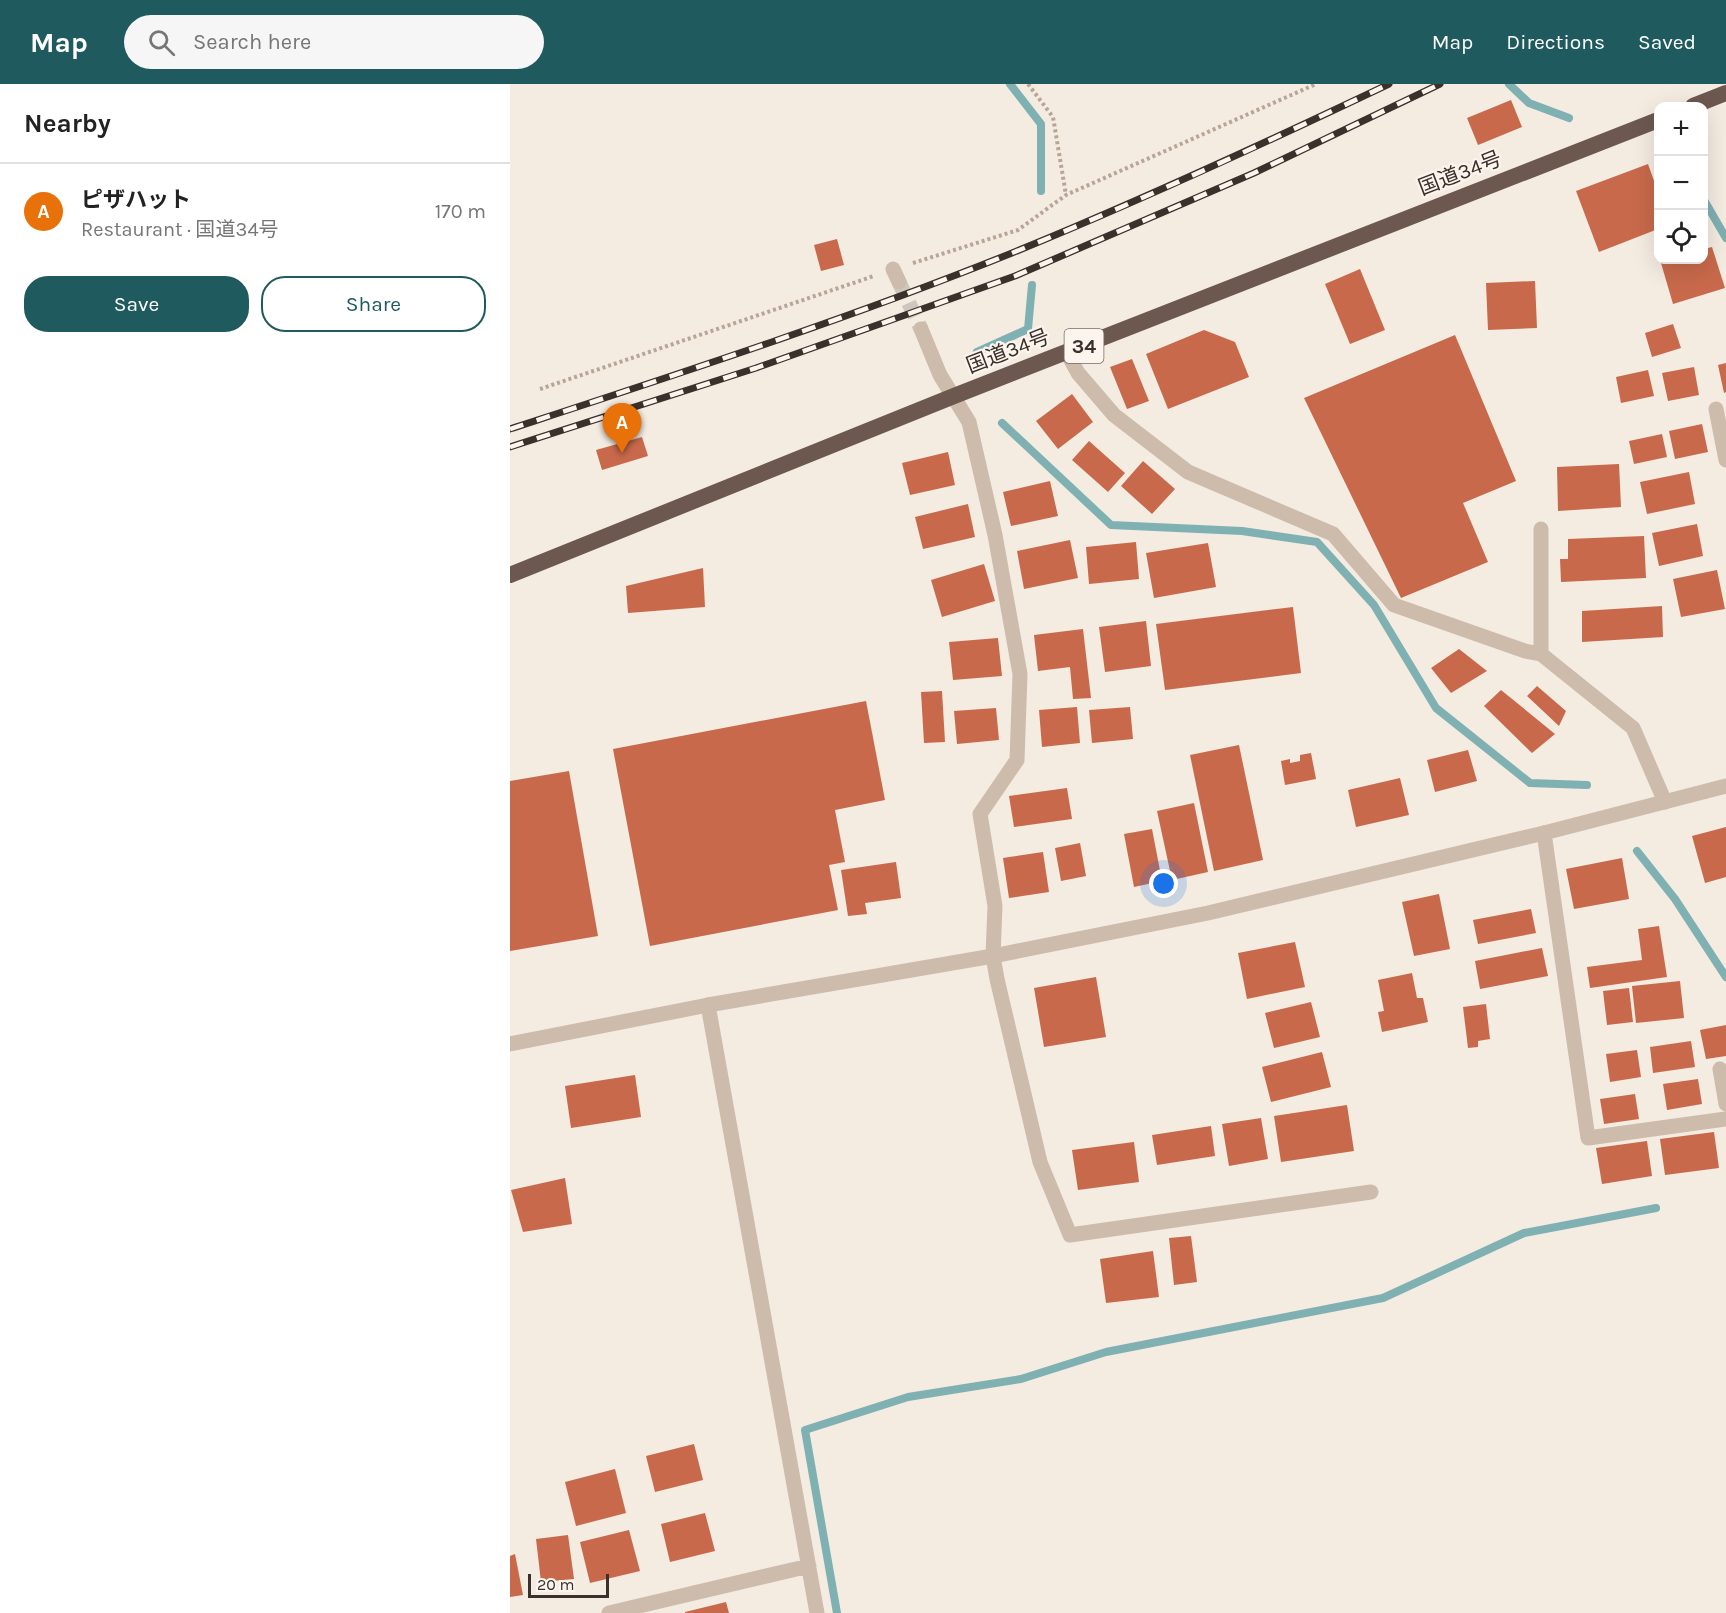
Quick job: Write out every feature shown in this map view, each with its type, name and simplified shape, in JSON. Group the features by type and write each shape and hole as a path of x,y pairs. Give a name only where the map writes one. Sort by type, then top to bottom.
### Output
{"highway":[{"path":"1703,102 1726,93"},
{"name":"国道34号","path":"510,575 954,396 1654,122"}],"street":[{"path":"921,329 940,375 969,422 995,535 1020,674 1017,759 980,814 995,906 993,956 997,979 1040,1161 1070,1235 1371,1192"},
{"path":"1067,352 1078,373 1114,415 1188,472 1333,534 1394,605 1525,651 1541,654 1633,728 1665,802"},
{"path":"1716,409 1726,460"},
{"path":"1541,529 1541,654"},
{"path":"510,1044 708,1005 993,956 1209,913 1544,833 1726,786"},
{"path":"1544,833 1588,1138 1726,1119"},
{"path":"708,1005 818,1613"},
{"path":"1720,1069 1726,1104"},
{"path":"609,1613 663,1607 809,1566"}],"path":[{"path":"1028,84 1053,117 1066,195"},
{"path":"540,389 896,276 1018,230 1066,195 1316,84"}],"building":[{"path":"1511,100 1522,127 1478,145 1467,118"},
{"path":"1648,164 1654,181 1654,231 1599,252 1576,191"},
{"path":"837,239 844,265 821,271 814,245"},
{"path":"1712,247 1725,288 1673,304 1661,264 1708,264 1708,248"},
{"path":"1360,269 1385,330 1350,344 1325,284"},
{"path":"1535,281 1537,328 1488,330 1486,283"},
{"path":"1673,324 1681,348 1652,357 1645,333"},
{"path":"1204,330 1235,342 1249,377 1168,409 1146,354"},
{"path":"1455,335 1516,481 1463,503 1488,562 1401,598 1304,398"},
{"path":"1132,359 1149,401 1127,409 1110,367"},
{"path":"1726,363 1726,392 1724,393 1718,365"},
{"path":"1694,367 1699,395 1668,401 1662,373"},
{"path":"1648,370 1654,396 1621,403 1616,377"},
{"path":"1072,394 1093,422 1058,449 1036,421"},
{"path":"1702,424 1708,452 1675,459 1669,431"},
{"path":"1662,434 1667,457 1634,464 1629,441"},
{"path":"642,437 648,456 602,470 596,450"},
{"path":"1089,441 1125,473 1108,492 1072,460"},
{"path":"948,452 955,485 910,495 902,463"},
{"path":"1143,461 1175,489 1152,514 1121,486"},
{"path":"1619,464 1621,507 1558,511 1557,467"},
{"path":"1689,472 1695,504 1647,514 1640,482"},
{"path":"1050,481 1058,516 1011,526 1003,492"},
{"path":"968,504 975,537 923,549 915,517"},
{"path":"1697,524 1703,556 1659,566 1652,533"},
{"path":"1644,536 1646,578 1561,582 1560,559 1568,559 1568,539"},
{"path":"1070,540 1078,578 1024,589 1017,551"},
{"path":"1136,542 1139,579 1089,584 1086,547"},
{"path":"1208,543 1216,587 1154,598 1146,553"},
{"path":"984,564 995,601 942,617 931,580"},
{"path":"703,568 705,607 628,613 626,586"},
{"path":"1717,570 1725,609 1681,617 1673,579"},
{"path":"1662,606 1663,637 1582,642 1582,611"},
{"path":"1293,607 1301,673 1165,690 1156,624"},
{"path":"1146,621 1151,666 1105,672 1099,627"},
{"path":"1083,629 1091,698 1073,699 1070,667 1038,671 1034,635"},
{"path":"998,638 1002,676 953,680 949,642"},
{"path":"1459,649 1487,671 1451,693 1431,668"},
{"path":"1537,686 1566,711 1559,726 1527,696"},
{"path":"1501,690 1555,734 1532,753 1484,706"},
{"path":"942,691 945,742 924,743 921,692"},
{"path":"866,701 885,800 835,810 845,862 829,865 838,910 650,946 613,749"},
{"path":"1077,707 1080,743 1042,747 1039,710"},
{"path":"1130,707 1133,739 1092,743 1089,710"},
{"path":"996,708 999,740 957,744 954,711"},
{"path":"1239,745 1263,860 1214,871 1190,755"},
{"path":"1468,750 1477,781 1435,792 1427,760"},
{"path":"1311,753 1316,779 1285,785 1281,761 1290,759 1290,763 1300,761 1300,755"},
{"path":"569,771 598,936 510,951 510,781"},
{"path":"1400,778 1409,815 1356,827 1348,790"},
{"path":"1067,788 1072,819 1014,827 1009,796"},
{"path":"1194,803 1208,872 1172,880 1157,811"},
{"path":"1726,827 1726,877 1705,883 1692,836"},
{"path":"1152,829 1162,881 1134,887 1124,834"},
{"path":"1080,843 1086,876 1061,881 1055,848"},
{"path":"1043,852 1049,892 1009,898 1003,858"},
{"path":"1622,858 1629,899 1574,909 1566,869"},
{"path":"896,862 901,898 865,903 867,914 848,916 841,870"},
{"path":"1439,894 1450,949 1414,956 1402,902"},
{"path":"1531,909 1536,933 1478,944 1473,920"},
{"path":"1659,926 1667,977 1590,988 1587,967 1642,960 1638,929"},
{"path":"1295,942 1305,987 1247,999 1238,953"},
{"path":"1542,948 1548,976 1480,989 1475,961"},
{"path":"1412,973 1417,998 1423,998 1428,1022 1382,1032 1378,1012 1384,1011 1378,980"},
{"path":"1096,977 1106,1037 1044,1047 1034,988"},
{"path":"1680,981 1684,1018 1636,1023 1632,986"},
{"path":"1629,988 1633,1022 1607,1025 1603,991"},
{"path":"1311,1002 1320,1037 1274,1048 1265,1013"},
{"path":"1486,1004 1490,1039 1478,1041 1478,1047 1468,1048 1463,1007"},
{"path":"1726,1025 1726,1056 1706,1059 1700,1030"},
{"path":"1691,1041 1695,1067 1653,1073 1650,1047"},
{"path":"1637,1050 1641,1077 1610,1082 1606,1054"},
{"path":"1322,1052 1331,1087 1271,1102 1262,1067"},
{"path":"635,1075 641,1117 571,1128 565,1086"},
{"path":"1698,1079 1702,1104 1667,1110 1663,1084"},
{"path":"1635,1094 1639,1119 1604,1124 1600,1099"},
{"path":"1347,1105 1354,1151 1281,1162 1274,1116"},
{"path":"1261,1118 1268,1159 1229,1166 1222,1124"},
{"path":"1211,1126 1215,1156 1157,1165 1152,1135"},
{"path":"1714,1132 1719,1168 1665,1175 1660,1139"},
{"path":"1647,1141 1652,1176 1602,1184 1596,1148"},
{"path":"1134,1142 1139,1182 1078,1190 1072,1150"},
{"path":"565,1178 572,1224 523,1232 511,1190"},
{"path":"1191,1236 1197,1282 1174,1285 1169,1238"},
{"path":"1153,1251 1159,1297 1106,1303 1100,1259"},
{"path":"694,1444 703,1480 655,1492 646,1456"},
{"path":"615,1469 626,1513 576,1526 565,1482"},
{"path":"705,1513 715,1551 670,1562 661,1524"},
{"path":"629,1530 640,1571 590,1583 580,1542"},
{"path":"568,1535 574,1579 541,1582 536,1539"},
{"path":"515,1554 523,1595 510,1597 510,1556"},
{"path":"726,1602 729,1613 685,1613 685,1612"}],"waterway":[{"path":"1010,84 1041,124 1041,191"},
{"path":"1509,84 1529,103 1569,118"},
{"path":"1708,207 1726,238"},
{"path":"977,352 1028,329 1032,285"},
{"path":"1002,423 1111,525 1242,531 1317,542 1374,605 1436,708 1530,783 1587,785"},
{"path":"1637,851 1675,899 1726,977"},
{"path":"837,1613 805,1430 908,1397 1021,1379 1106,1352 1383,1298 1524,1233 1656,1208"}],"tunnel":[{"path":"899,282 921,329"}],"railway":[{"path":"510,429 888,301 1012,253 1249,150 1389,84"},
{"path":"510,447 756,368 1015,276 1254,173 1440,84"}],"place":[{"name":"ピザハット","path":"622,453"}]}
